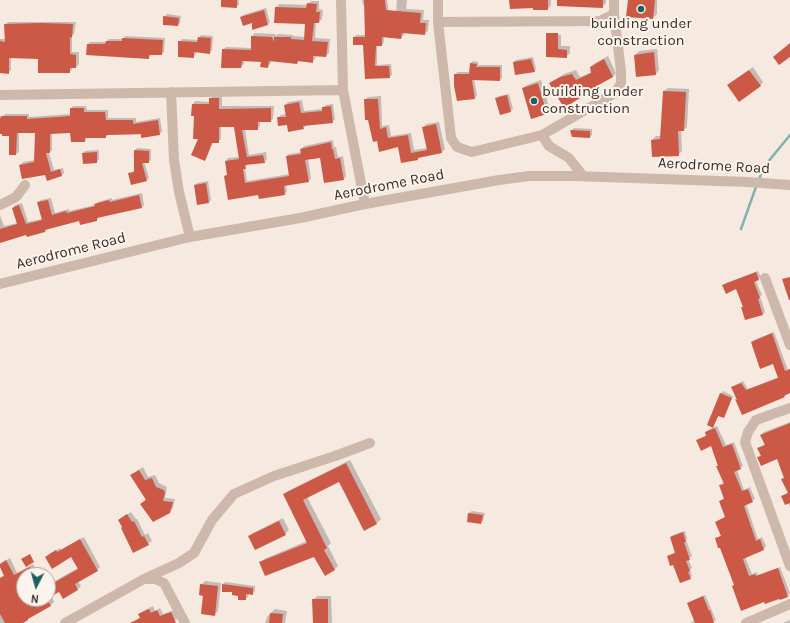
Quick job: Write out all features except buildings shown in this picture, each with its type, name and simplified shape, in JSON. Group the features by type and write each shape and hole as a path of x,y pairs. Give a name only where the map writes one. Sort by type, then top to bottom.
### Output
{"street":[{"path":"341,0 342,90 365,204"},
{"path":"438,0 438,22 451,138 457,147 472,152 542,135 614,93 621,83 614,0"},
{"path":"438,22 600,21 614,14"},
{"path":"0,95 342,90"},
{"path":"171,92 174,160 179,192 190,237"},
{"path":"542,135 548,146 569,158 583,176"},
{"name":"Aerodrome Road","path":"0,284 190,237 300,218 365,204 529,176 583,176 748,182 787,185"},
{"path":"0,205 16,197 25,185"},
{"path":"765,278 790,346"},
{"path":"790,408 756,420 748,432 745,442 790,566"},
{"path":"65,623 144,579 179,563 194,552 212,520 234,494 274,476 370,443"},
{"path":"144,579 155,579 164,583 185,623"},
{"path":"750,622 790,604"}],"waterway":[{"path":"759,180 763,168 790,135"},
{"path":"741,229 757,184"}],"place":[{"name":"building under constraction","path":"641,9"},
{"name":"building under construction","path":"534,101"}]}
